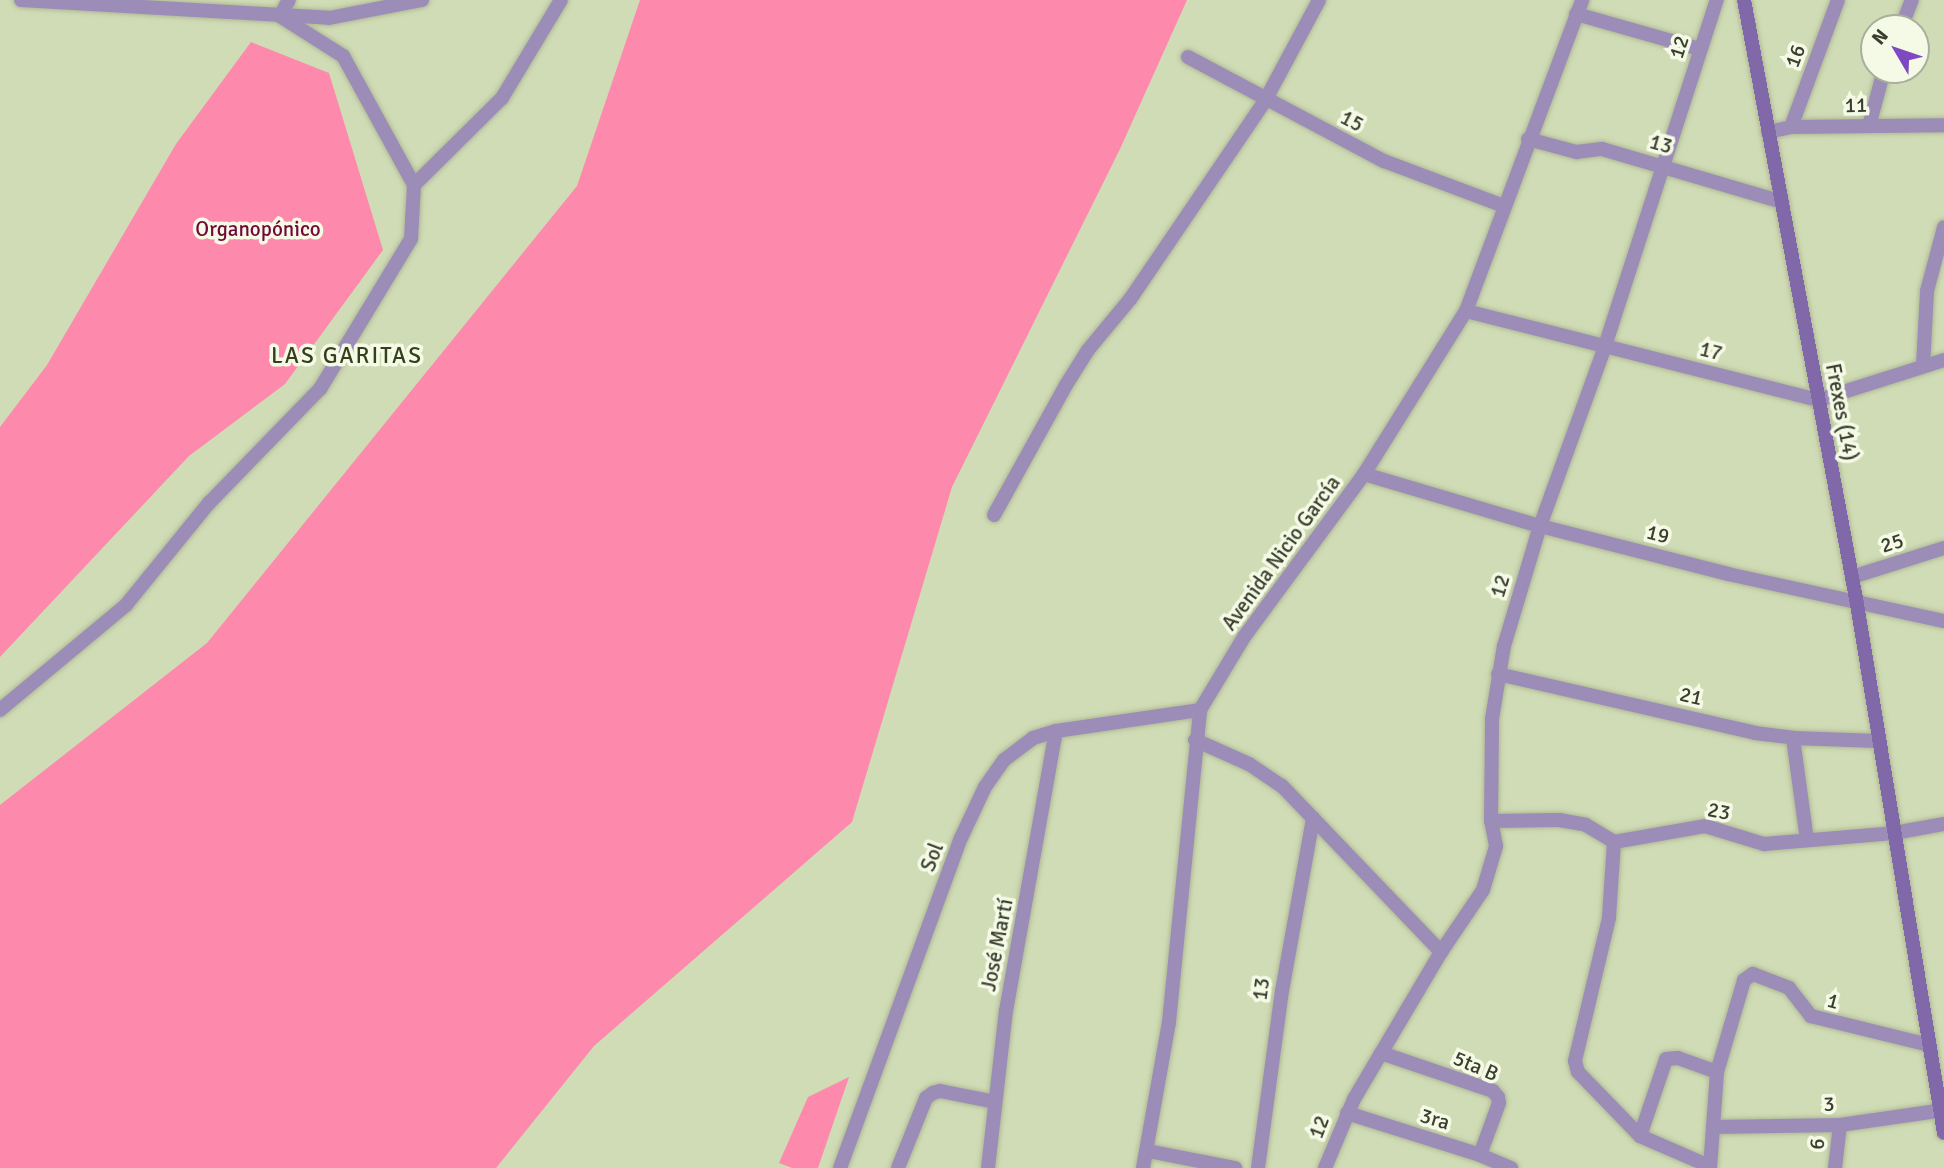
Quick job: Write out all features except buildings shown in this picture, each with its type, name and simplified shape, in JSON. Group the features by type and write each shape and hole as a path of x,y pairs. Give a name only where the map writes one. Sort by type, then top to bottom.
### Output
{"main road":[{"name":"Frexes (14)","path":"1744,0 1853,577 1944,1133"}],"street":[{"path":"21,0 329,18 422,0"},
{"path":"280,16 289,0"},
{"path":"414,185 502,98 561,0"},
{"path":"994,514 1088,349 1131,298 1266,99 1319,0"},
{"name":"Avenida Nicio García","path":"1143,1168 1169,1022 1200,709 1244,637 1364,474 1466,311 1582,0"},
{"name":"12","path":"1325,1168 1347,1113 1381,1053 1441,952 1483,890 1496,846 1491,821 1492,719 1497,674 1540,526 1605,346 1717,0"},
{"name":"16","path":"1791,127 1838,0"},
{"path":"1576,14 1700,49"},
{"path":"0,710 126,605 209,503 320,389 411,239 414,185 344,56 280,16"},
{"name":"15","path":"1188,57 1384,161 1504,206"},
{"path":"1869,126 1880,84"},
{"name":"11","path":"1768,132 1791,127 1944,125"},
{"name":"13","path":"1528,139 1576,152 1602,149 1782,201"},
{"path":"1923,366 1927,291 1944,227"},
{"name":"17","path":"1466,311 1818,400"},
{"path":"1818,400 1944,360"},
{"name":"19","path":"1364,474 1540,526 1857,604 1944,621"},
{"name":"25","path":"1853,577 1944,548"},
{"name":"21","path":"1497,674 1755,733 1793,738 1878,741"},
{"name":"Sol","path":"840,1168 961,838 985,787 1004,760 1033,738 1056,731 1200,709"},
{"name":"José Martí","path":"988,1168 1006,1011 1056,731"},
{"path":"1793,738 1807,840"},
{"path":"1195,740 1249,764 1282,786 1441,952"},
{"name":"13","path":"1258,1168 1282,991 1313,818"},
{"path":"1491,821 1559,820 1586,825 1614,842 1609,918 1575,1061 1584,1081 1640,1136 1709,1167 1717,1072 1678,1058 1666,1059 1640,1136"},
{"name":"23","path":"1614,842 1705,826 1764,844 1894,832 1944,824"},
{"name":"1","path":"1717,1072 1744,980 1753,974 1762,975 1789,988 1797,994 1803,1009 1819,1019 1928,1045"},
{"name":"5ta B","path":"1381,1053 1493,1091 1499,1103 1480,1155"},
{"path":"898,1168 926,1098 933,1093 940,1091 995,1102"},
{"name":"3","path":"1714,1127 1840,1125 1942,1111"},
{"name":"3ra","path":"1347,1113 1480,1155 1511,1168"},
{"name":"6","path":"1835,1168 1840,1125"},
{"path":"1147,1151 1235,1168"}],"green space":[{"path":"640,0 1187,0 1120,149 952,487 852,822 594,1046 496,1168 0,1168 0,805 207,643 577,186"},
{"name":"Organopónico","path":"251,42 329,73 383,250 285,384 189,456 0,657 0,427 47,365 176,144"},
{"path":"849,1077 818,1168 792,1168 779,1163 808,1097"}],"district":[{"name":"LAS GARITAS","path":"347,356"}]}
